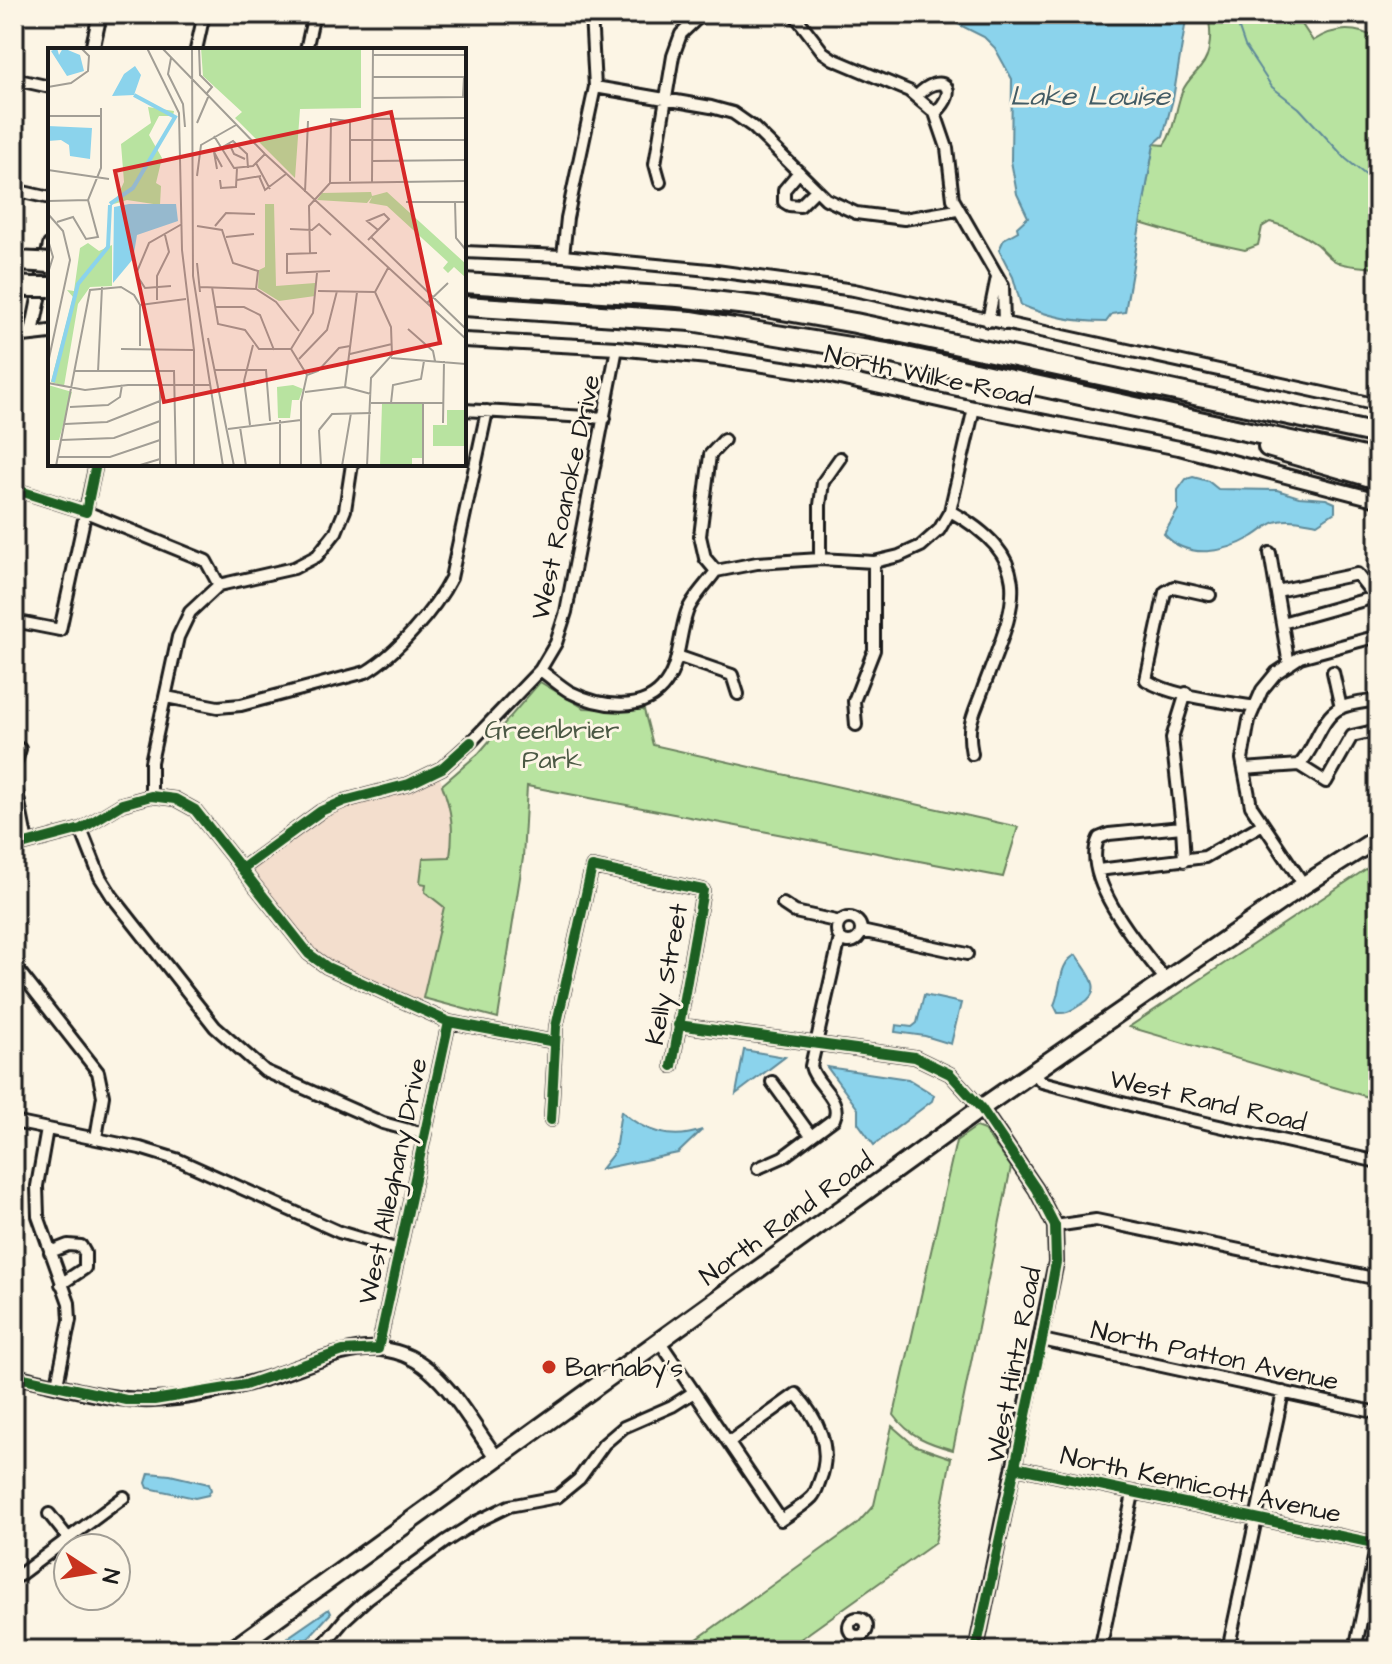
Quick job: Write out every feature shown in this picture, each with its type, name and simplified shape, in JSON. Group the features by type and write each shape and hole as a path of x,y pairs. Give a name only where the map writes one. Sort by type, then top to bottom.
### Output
{"highway":[{"path":"14,261 44,263"},
{"path":"466,283 678,297 765,307 855,323 1374,433"},
{"path":"466,306 706,323 892,354 1378,460"},
{"path":"1218,425 1253,443 1378,479"}],"main road":[{"name":"North Rand Road","path":"232,1650 254,1644 496,1457 1033,1071 1304,885 1378,838"}],"street":[{"path":"92,48 100,14"},
{"path":"196,48 204,14"},
{"path":"306,48 314,14"},
{"path":"563,256 568,212 595,87 591,14"},
{"path":"660,182 655,164 673,56 681,34 702,14"},
{"path":"794,14 823,52 917,96 935,113 947,148 957,210 1003,286 1004,324"},
{"path":"14,79 48,87"},
{"path":"917,96 927,85 939,82 944,85 948,89 947,103 935,113"},
{"path":"595,87 733,113 753,127 826,199 871,216 904,219 957,210"},
{"path":"799,172 784,190 784,202 800,206 816,190"},
{"path":"14,190 48,198"},
{"path":"466,252 563,256 709,270 854,290 1378,405"},
{"path":"32,333 48,255"},
{"path":"988,321 997,277"},
{"path":"14,336 48,332"},
{"name":"North Wilke Road","path":"466,340 617,348 718,358 822,374 974,408 1179,448 1378,500"},
{"name":"West Roanoke Drive","path":"243,868 321,811 344,801 409,784 442,768 540,670 556,643 566,612 617,348"},
{"path":"540,670 570,692 596,701 639,704 654,697 667,682 688,610 716,571 757,563 820,559 874,562 921,546 939,530 950,511 974,408"},
{"path":"466,410 605,418"},
{"path":"166,697 218,707 241,705 366,672 382,662 442,596 451,578 487,411"},
{"path":"716,571 705,558 700,536 710,455 724,440"},
{"path":"820,559 823,482 840,458"},
{"path":"14,621 60,630 96,466"},
{"path":"151,796 151,762 178,637 190,612 219,585 294,568 317,556 336,532 345,510 352,466"},
{"path":"14,489 86,512 206,561 219,585"},
{"path":"950,511 979,528 998,547 1007,564 1013,588 1009,618 967,731 972,754"},
{"path":"1270,553 1289,665"},
{"path":"856,725 854,701 874,650 874,562"},
{"path":"1277,591 1357,574 1377,599 1282,623"},
{"path":"1210,595 1174,587 1165,592 1146,680 1155,686 1255,707"},
{"path":"1304,885 1251,806 1242,759 1249,720 1262,690 1276,673 1300,657 1378,636"},
{"path":"677,656 732,675 738,694"},
{"path":"1333,672 1341,708"},
{"path":"1184,861 1172,738 1186,693"},
{"path":"1299,765 1308,757 1330,716 1341,708 1378,700"},
{"path":"1244,769 1299,765 1326,782 1352,736 1378,730"},
{"path":"14,768 20,749"},
{"path":"14,777 27,843"},
{"path":"14,847 81,829 122,804 151,796 175,799 195,810 309,954 327,967 449,1022 555,1042 551,1120"},
{"path":"1098,870 1184,861 1217,853 1263,824"},
{"path":"1166,980 1137,944 1102,891 1096,845 1102,836 1182,827"},
{"path":"81,829 100,877 112,896 215,1027 265,1071 383,1123 424,1134"},
{"name":"Kelly Street","path":"555,1042 592,867 703,890 672,1066"},
{"path":"783,904 795,912 840,922 853,919 859,924 861,931 858,938 851,942 840,938"},
{"path":"758,1168 783,1157 834,1119 837,1113 837,1106 813,1074 811,1066 840,938 837,928 840,922"},
{"path":"861,931 967,954"},
{"path":"16,971 98,1072 103,1096 96,1138"},
{"name":"West Alleghany Drive","path":"378,1349 449,1022"},
{"path":"678,1025 915,1057 950,1074 981,1108"},
{"name":"West Rand Road","path":"1033,1071 1042,1082 1157,1112 1378,1162"},
{"path":"772,1082 811,1136"},
{"name":"West Hintz Road","path":"976,1650 1056,1262 1055,1226 1036,1189 981,1108"},
{"path":"14,1122 96,1138 179,1160 339,1232 399,1250"},
{"path":"47,1129 37,1186 38,1216 69,1303 70,1320 57,1384"},
{"path":"1055,1226 1096,1220 1378,1279"},
{"path":"50,1252 74,1245 81,1246 85,1253 85,1268 61,1284"},
{"path":"658,1339 781,1520 813,1496 827,1451 820,1430 796,1394 729,1442"},
{"name":"North Patton Avenue","path":"1042,1340 1378,1413"},
{"path":"14,1376 126,1400 154,1400 245,1385 343,1351 378,1349 410,1358 428,1369 444,1385 496,1457"},
{"path":"319,1650 368,1598 446,1541 509,1506 557,1497 579,1479 604,1444 624,1427 672,1406 694,1392"},
{"path":"1228,1650 1283,1392"},
{"name":"North Kennicott Avenue","path":"1015,1467 1377,1544"},
{"path":"1100,1650 1133,1494"},
{"path":"76,1532 124,1497"},
{"path":"49,1514 63,1532"},
{"path":"1355,1650 1377,1544"},
{"path":"14,1579 52,1550"},
{"path":"850,1650 853,1636"}],"shaded area":[{"path":"437,770 450,805 454,827 444,907 430,973 423,998 413,1005 309,954 243,868 321,811"}],"green space":[{"path":"1207,14 1295,14 1313,41 1345,30 1378,39 1378,269 1340,263 1305,237 1270,222 1262,227 1258,245 1245,250 1140,223 1154,144 1164,145 1168,139 1184,88 1207,56 1210,27"},
{"name":"Greenbrier Park","path":"540,682 584,708 644,710 653,745 1018,827 1003,877 527,786 523,858 498,1018 423,998 444,907 425,892 426,884 420,883 423,858 450,857 451,847 451,821 442,785 479,753"},
{"path":"1378,861 1378,1100 1129,1027"},
{"path":"976,1127 984,1130 1011,1167 953,1450 920,1438 894,1415 956,1141"},
{"path":"892,1426 914,1445 951,1458 935,1543 785,1650 682,1650 857,1524 874,1505"}],"water":[{"name":"Lake Louise","path":"900,14 1187,14 1173,99 1163,136 1154,144 1125,312 1112,314 1106,322 1084,321 1052,316 1021,305 1013,277 999,250 1004,239 1018,231 1017,227 1028,217 1017,194 1011,161 1012,79 995,48 984,37 956,23 926,21"},
{"path":"1193,477 1208,481 1218,489 1277,490 1299,497 1326,499 1335,503 1335,512 1317,524 1279,521 1231,547 1196,551 1184,548 1164,534 1178,510 1178,490 1186,479"},
{"path":"1076,955 1089,974 1093,993 1073,1009 1058,1013 1054,1005 1063,969"},
{"path":"924,995 961,1003 951,1044 895,1032 896,1025 912,1027 917,1023"},
{"path":"744,1050 785,1057 736,1094"},
{"path":"827,1067 908,1079 934,1095 932,1101 874,1145 858,1123 858,1109"},
{"path":"621,1111 639,1124 659,1132 680,1135 702,1130 678,1153 601,1169 615,1151"},
{"path":"149,1473 209,1484 211,1490 208,1495 195,1498 148,1488"},
{"path":"329,1609 331,1613 297,1650 275,1650 274,1647"}],"waterway":[{"path":"1234,14 1245,46 1272,87 1299,108 1346,159 1378,185"}],"cycle path":[{"path":"14,489 86,512 96,466"},
{"path":"243,868 321,811 344,801 409,784 442,768 471,742"},
{"path":"14,847 81,829 122,804 151,796 175,799 195,810 309,954 327,967 449,1022 555,1042"},
{"path":"551,1120 556,1027 592,867 703,890 672,1066"},
{"path":"14,1376 126,1400 154,1400 245,1385 343,1351 378,1349 449,1022"},
{"path":"678,1025 915,1057 950,1074 981,1108 1036,1189 1055,1226 1056,1262 1042,1340 976,1650"},
{"path":"1015,1467 1378,1544"}],"place":[{"name":"Barnaby's","path":"549,1367"}]}
